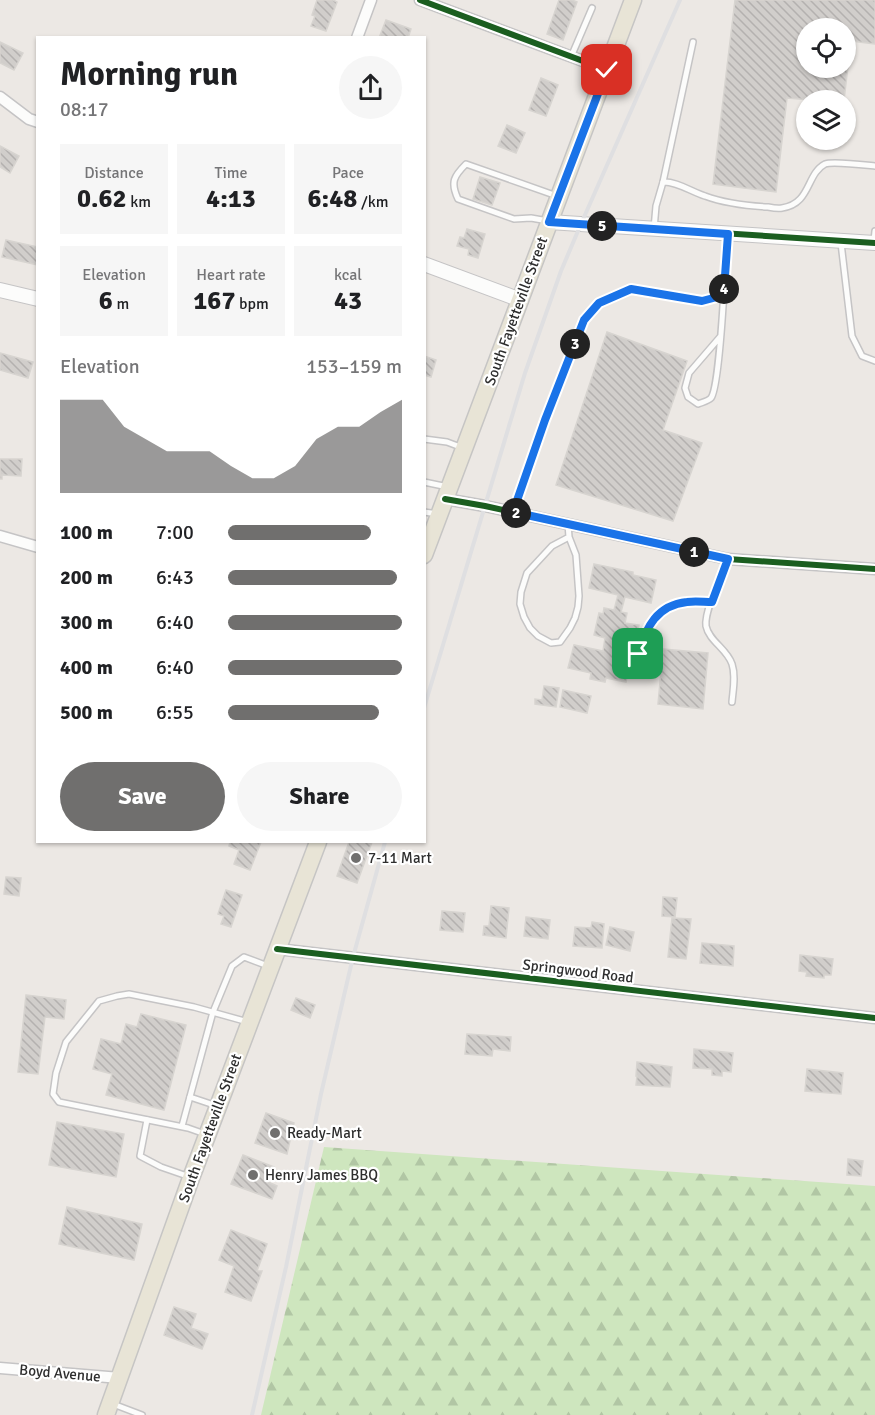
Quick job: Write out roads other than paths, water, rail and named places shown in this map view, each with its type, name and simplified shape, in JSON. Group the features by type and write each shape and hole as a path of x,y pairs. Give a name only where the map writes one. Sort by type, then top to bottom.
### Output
{"main road":[{"name":"South Fayetteville Street","path":"426,548 440,503 464,448 521,300 633,0"},
{"name":"South Fayetteville Street","path":"108,1409 318,843"}],"street":[{"path":"358,36 371,0"},
{"path":"420,0 607,70"},
{"path":"0,97 29,119 36,121"},
{"path":"549,222 841,241 874,239"},
{"path":"426,265 521,300"},
{"path":"0,290 36,299"},
{"path":"440,503 513,512 728,559 875,569"},
{"path":"0,536 36,546"},
{"name":"Springwood Road","path":"277,949 875,1018"},
{"name":"Boyd Avenue","path":"0,1368 120,1378"}],"lane":[{"path":"572,57 592,8"},
{"path":"654,229 656,206 693,42"},
{"path":"663,182 670,181 707,197 755,206 782,208 796,203 806,192 820,168 827,163 875,165"},
{"path":"549,222 531,218 514,219 458,199 453,189 455,174 466,164 559,196"},
{"path":"720,337 689,373 685,388 687,397 699,404 713,396 716,380 720,337 724,290 728,234"},
{"path":"841,241 852,336 862,356 875,361"},
{"path":"513,512 545,420 584,320 599,303 631,289 702,301 717,297 724,290"},
{"path":"426,439 447,442 464,448"},
{"path":"426,485 440,503"},
{"path":"568,524 569,537 576,555 578,607 565,636 560,642 550,643 530,628 520,604 521,592 527,573 552,546 569,537"},
{"path":"728,559 706,618 706,628 732,662 734,672 732,702"},
{"path":"638,654 644,634 655,617 666,608 686,602 712,602"},
{"path":"182,1126 213,1012 232,966 244,957 271,967"},
{"path":"208,1135 182,1126 59,1102 53,1094 56,1073 66,1042 99,1001 129,994 250,1022"},
{"path":"190,1097 218,1107"},
{"path":"147,1120 140,1156 161,1167 192,1178"},
{"path":"108,1409 142,1415"}],"railway":[{"path":"426,701 525,373 561,271 680,0"},
{"path":"252,1415 286,1267 321,1094 353,957 385,843"}],"place":[{"name":"7-11 Mart","path":"356,858"},
{"name":"Ready-Mart","path":"275,1133"},
{"name":"Henry James BBQ","path":"253,1175"}]}
